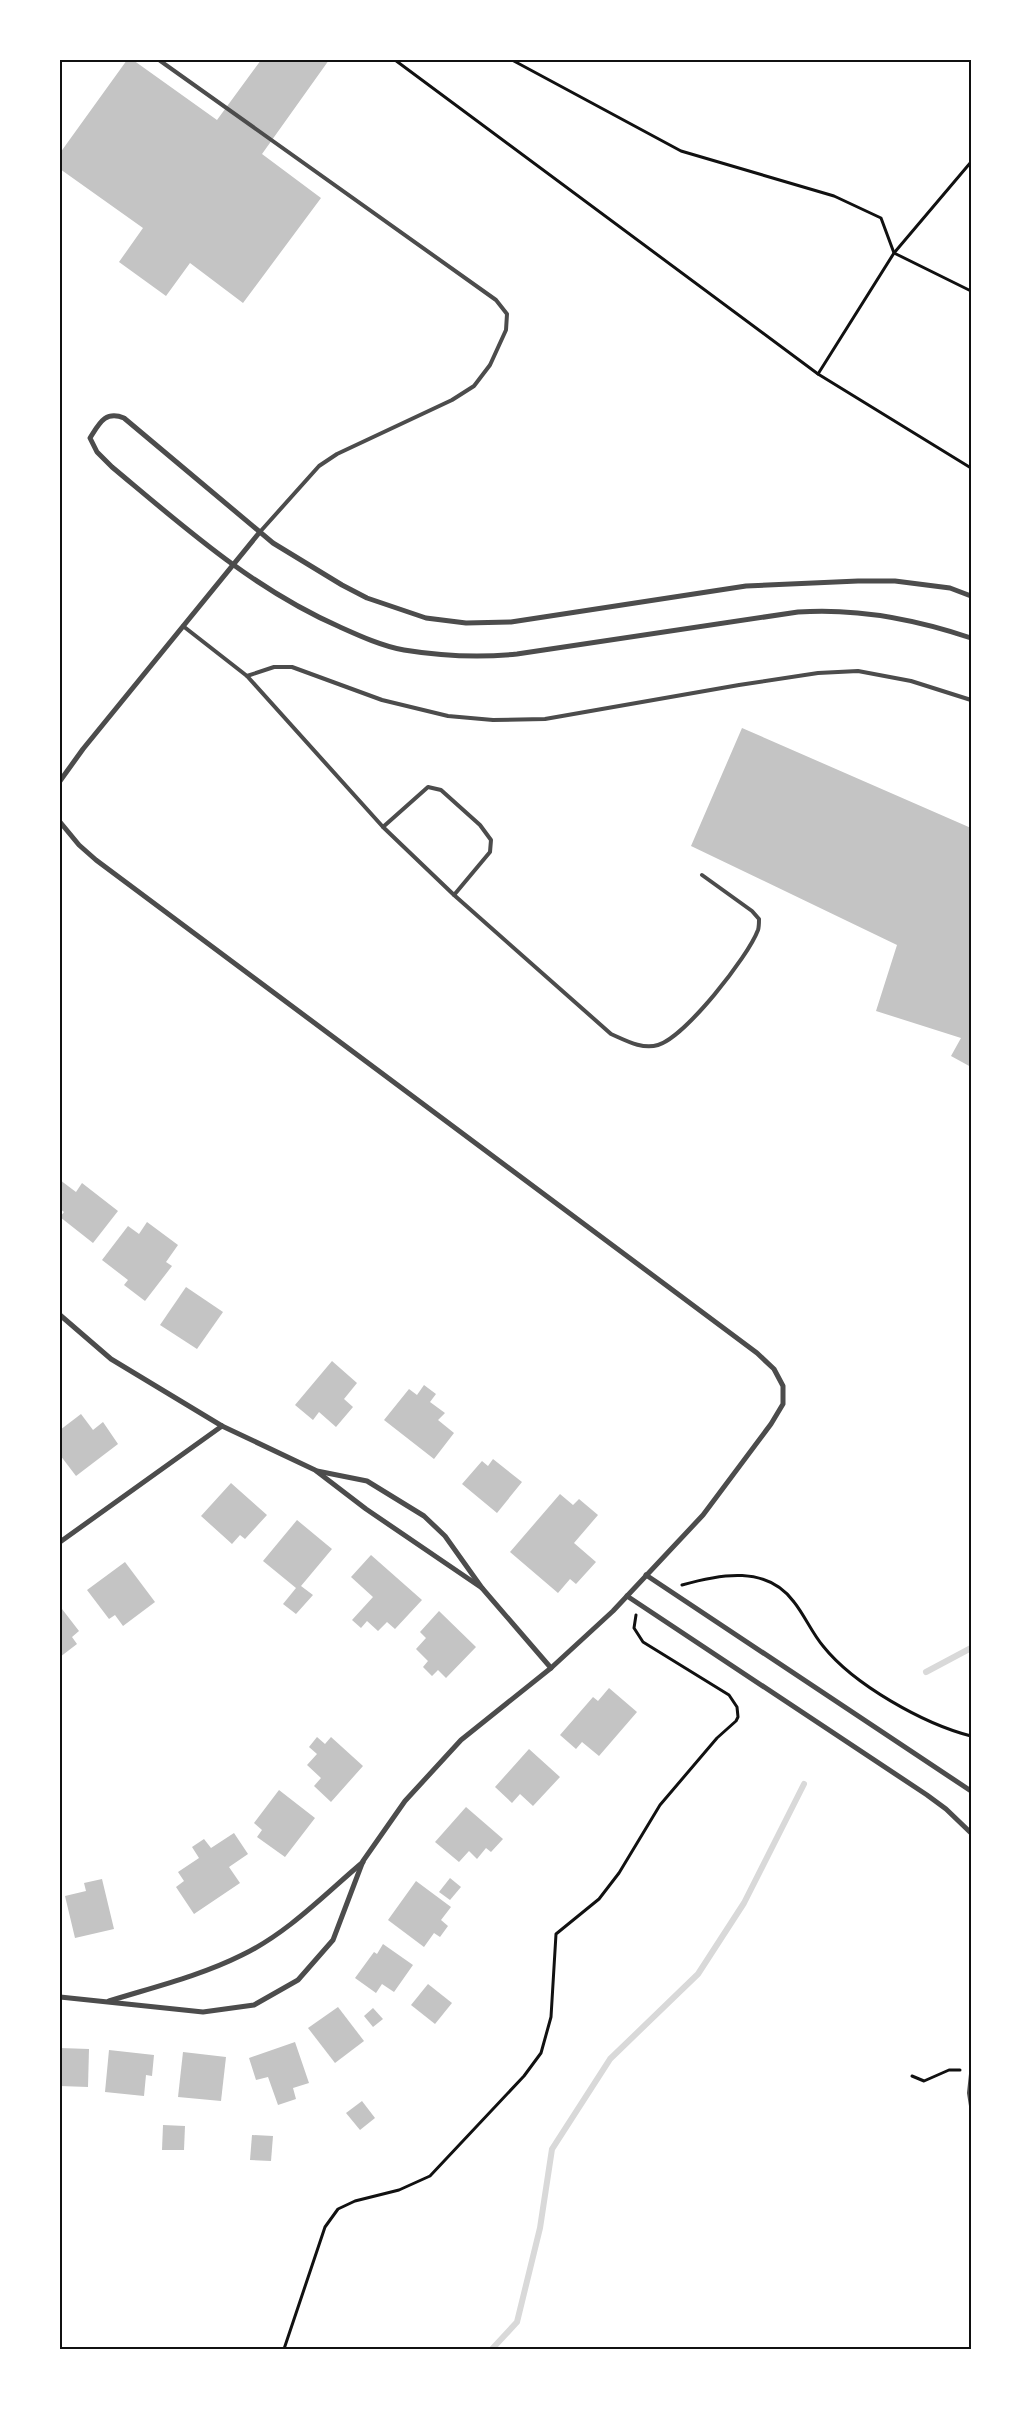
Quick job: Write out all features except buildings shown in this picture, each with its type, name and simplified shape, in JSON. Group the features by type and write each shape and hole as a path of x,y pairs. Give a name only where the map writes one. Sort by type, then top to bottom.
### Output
{"street":[{"path":"971,596 950,588 895,581 746,586 511,622 452,622 426,618 367,598 320,572 259,533 131,422 117,415 107,416 102,420 90,438 96,452 232,566 317,618 360,636 403,650 490,657 798,612 832,609 889,616 944,629 971,638"},
{"path":"60,781 83,749 259,533"},
{"path":"60,822 79,845 96,860 726,1328 774,1369 783,1386 783,1404 775,1418 703,1514 627,1596 551,1668 461,1740 405,1801 363,1861 332,1940 298,1980 254,2005 203,2012 60,1997"},
{"path":"60,1315 111,1359 222,1426 316,1470 366,1509 482,1588"},
{"path":"60,1542 222,1426"},
{"path":"316,1470 367,1481 424,1516 445,1536 482,1588 551,1668"},
{"path":"646,1575 971,1791"},
{"path":"627,1596 927,1795 946,1809 971,1833"},
{"path":"106,2002 199,1974 244,1954 286,1928 363,1861"}],"lane":[{"path":"159,60 496,300 508,314 506,330 490,365 474,386 452,400 338,454 319,466 259,533"},
{"path":"183,626 247,676 382,827 454,895 611,1034 636,1045 658,1045 678,1034 735,970 758,930 759,919 752,911 702,875"},
{"path":"247,676 274,667 292,667 382,700 448,716 493,720 544,719 818,673 858,671 911,681 971,700"},
{"path":"382,827 428,787 441,790 480,825 491,840 490,852 454,895"},
{"path":"971,2074 969,2093 971,2106"}],"path":[{"path":"395,60 818,374 971,468"},
{"path":"512,60 681,151 834,196 881,218 894,253 971,291"},
{"path":"818,374 894,253 971,162"},
{"path":"680,1585 712,1576 728,1575 752,1576 770,1581 781,1587 794,1600 824,1647 850,1672 907,1711 955,1732 971,1736"},
{"path":"284,2349 325,2227 338,2209 355,2200 399,2190 430,2176 524,2076 541,2053 550,2017 556,1934 599,1899 619,1873 660,1805 717,1738 733,1725 738,1717 734,1701 729,1695 643,1642 634,1628 636,1615"},
{"path":"912,2076 924,2081 948,2070 961,2070"}],"waterway":[{"path":"926,1672 971,1648"},
{"path":"492,2349 517,2322 540,2228 552,2149 610,2059 698,1974 744,1903 804,1784"}]}
